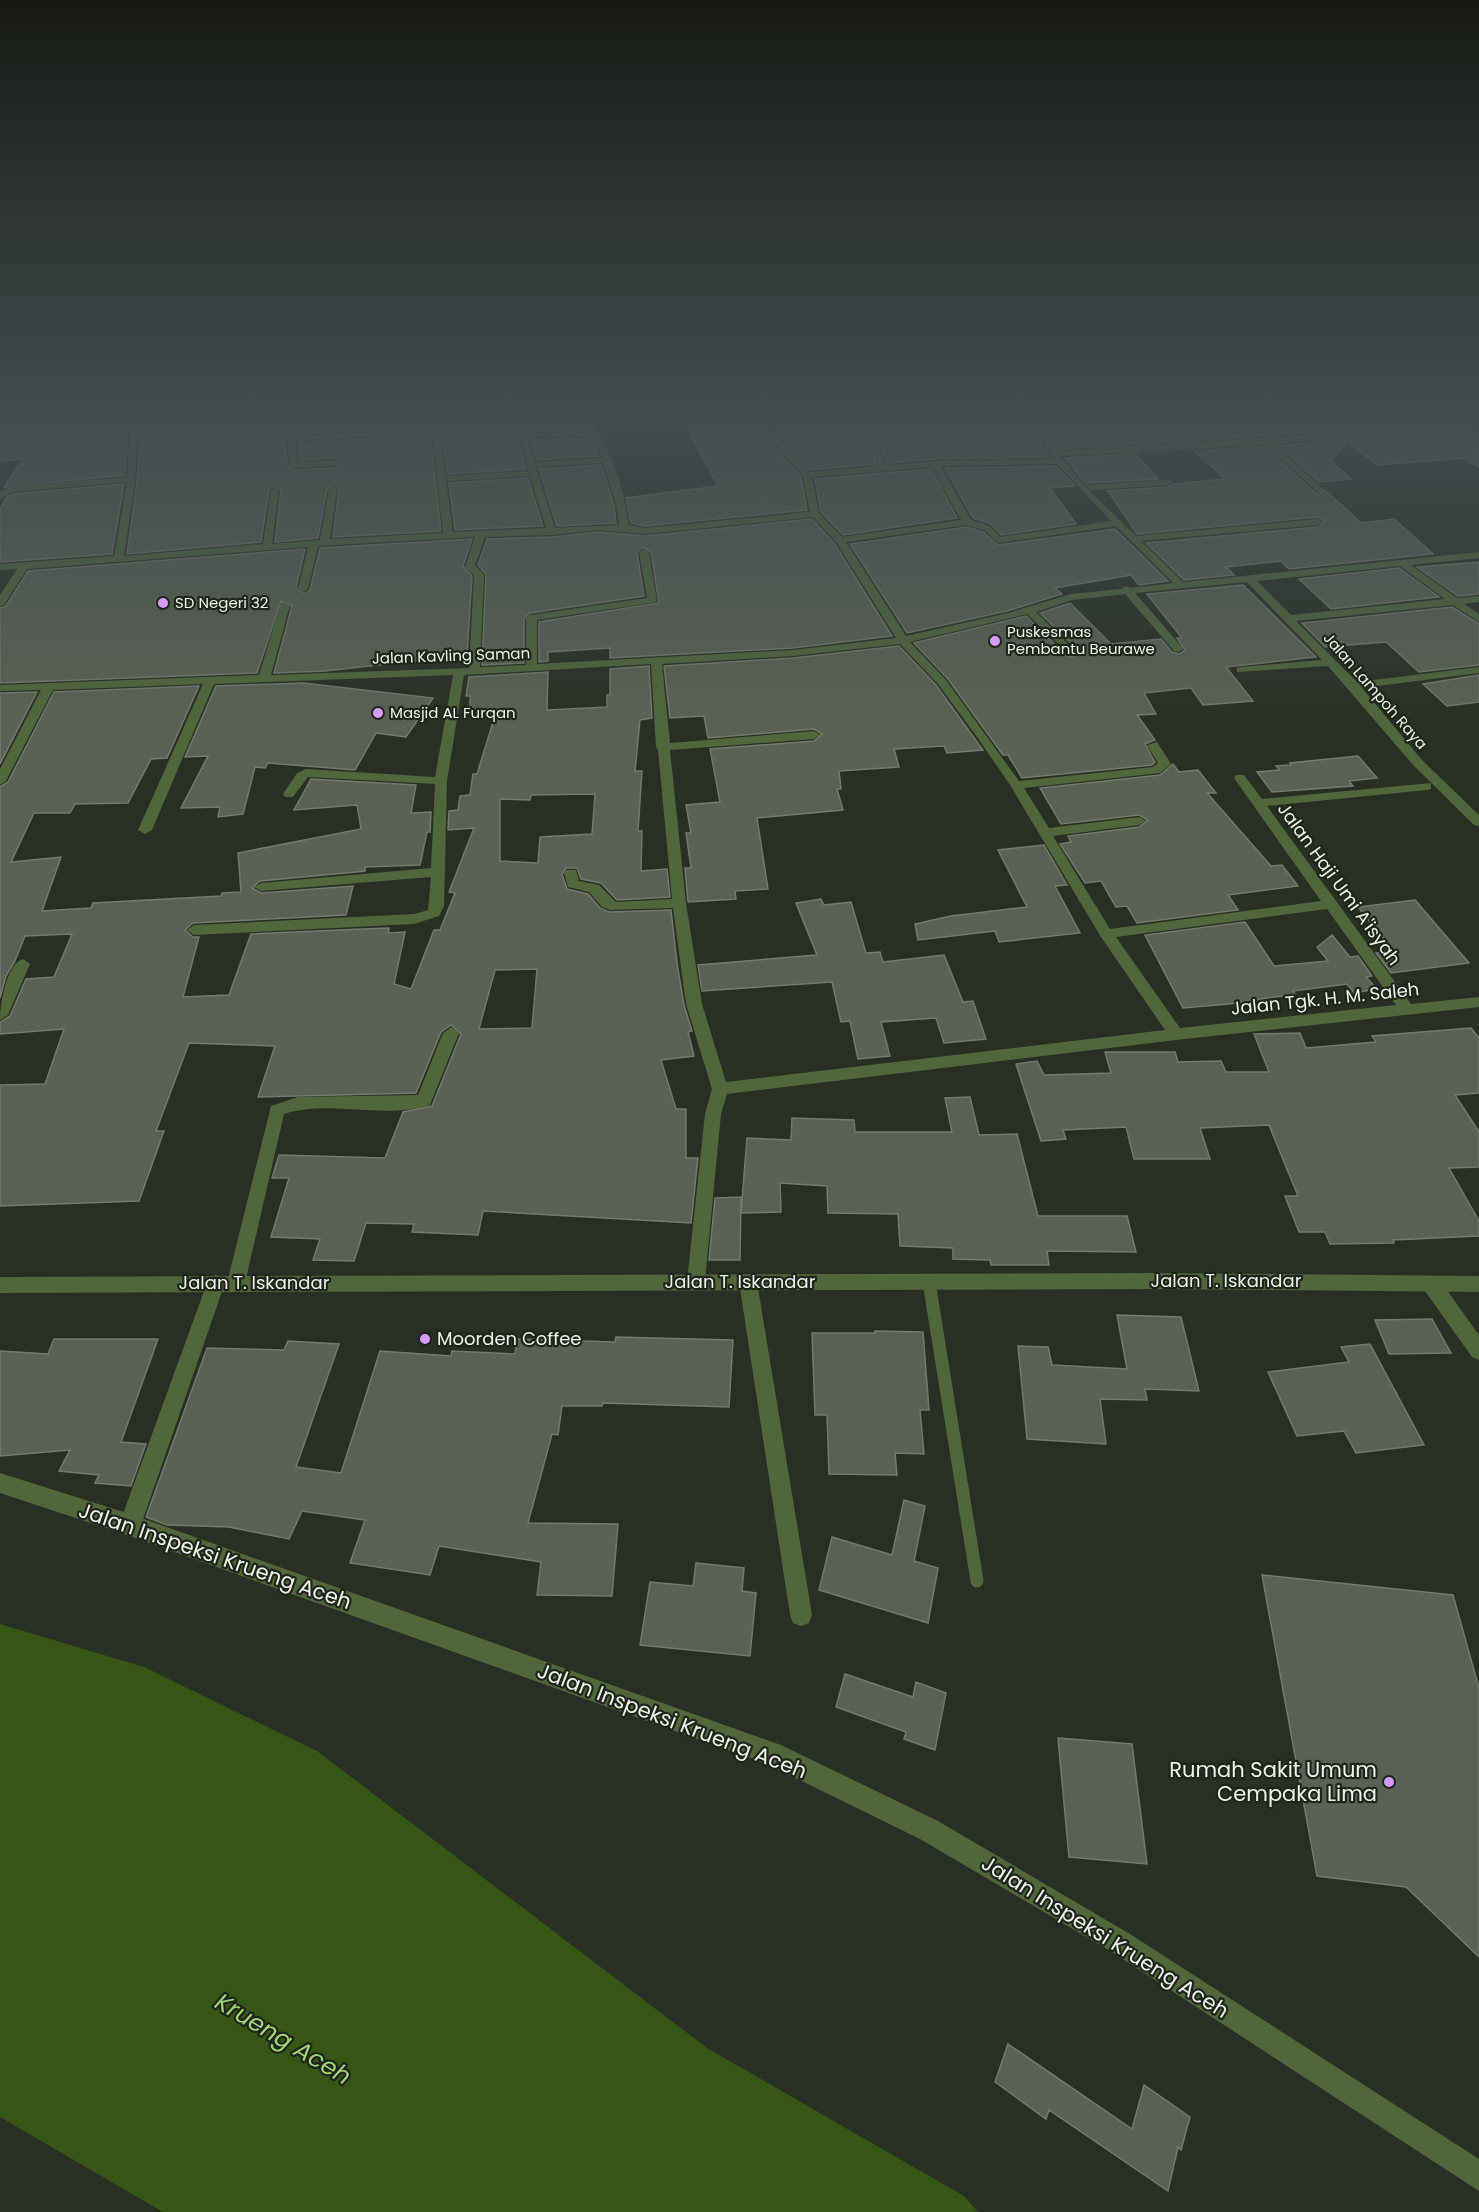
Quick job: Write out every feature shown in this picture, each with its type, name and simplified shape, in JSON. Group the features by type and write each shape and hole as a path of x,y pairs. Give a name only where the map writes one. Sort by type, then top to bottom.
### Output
{"street":[{"path":"118,560 125,519"},
{"path":"267,547 271,519"},
{"path":"303,589 326,519"},
{"path":"446,519 448,534"},
{"path":"548,519 552,532"},
{"path":"623,519 624,526"},
{"path":"0,567 118,560 320,542 448,534 552,532 624,526 645,531 762,519"},
{"path":"819,519 840,540 903,640 942,682 1016,785 1106,934 1176,1034"},
{"path":"1116,519 1180,585"},
{"path":"840,540 967,522 987,528 995,538 1005,540 1120,523"},
{"path":"1136,539 1318,522"},
{"path":"474,671 479,574 470,567 481,534"},
{"path":"532,668 531,619 534,617 653,600 644,552"},
{"name":"Jalan Kavling Saman","path":"0,688 459,672 793,653 903,640 1011,616 1056,600 1126,589 1250,579 1479,555"},
{"path":"1402,563 1479,619"},
{"path":"0,603 24,566"},
{"name":"Jalan Lampoh Raya","path":"1250,579 1354,686 1418,763 1479,822"},
{"path":"1126,589 1178,649"},
{"path":"1290,618 1479,599"},
{"path":"264,679 285,605"},
{"path":"1028,610 1070,652"},
{"path":"656,662 662,747 679,903 694,1004 720,1089 713,1114 696,1281"},
{"path":"1241,670 1332,662"},
{"path":"1354,686 1479,670"},
{"path":"194,930 427,917 434,913 438,872 441,781 459,672"},
{"path":"145,830 210,681"},
{"path":"0,781 49,686"},
{"path":"662,747 814,735"},
{"path":"1016,785 1156,770 1165,764 1153,745"},
{"path":"289,794 301,776 306,773 441,781"},
{"name":"Jalan Haji Umi A'isyah","path":"1240,778 1408,1011"},
{"path":"1258,803 1426,786"},
{"path":"1044,833 1139,821"},
{"path":"261,887 438,872"},
{"path":"571,873 573,884 594,888 607,904 615,907 679,903"},
{"path":"1106,934 1331,904"},
{"path":"0,1015 23,964"},
{"name":"Jalan Tgk. H. M. Saleh","path":"720,1089 1176,1034 1479,1002"},
{"path":"130,1525 226,1283 277,1110 298,1103 377,1104 424,1101 451,1033"},
{"name":"Jalan T. Iskandar","path":"0,1285 696,1281 1479,1284"},
{"path":"748,1282 801,1615"},
{"path":"1432,1285 1479,1351"},
{"name":"Jalan Inspeksi Krueng Aceh","path":"0,1483 130,1525 772,1754 929,1830 1121,1943 1479,2176"}],"lane":[{"path":"929,1282 977,1581"}],"water":[{"name":"Krueng Aceh","path":"0,1624 144,1667 317,1751 707,2048 964,2196 978,2212 163,2212 0,2117"}],"building":[{"path":"0,519 118,519 112,554 0,562"},
{"path":"132,519 265,519 261,542 127,554"},
{"path":"278,519 321,519 318,538 275,542"},
{"path":"335,519 440,519 441,531 333,537"},
{"path":"454,519 541,519 543,526 455,530"},
{"path":"555,519 616,519 616,523 557,526"},
{"path":"630,519 714,519 645,526 631,523"},
{"path":"812,519 834,543 892,636 793,648 610,658 610,648 548,652 548,661 539,662 539,622 659,603 651,552 643,547 637,552 644,596 530,613 524,619 524,663 482,665 486,574 478,565 487,539 552,537 598,532 645,536"},
{"path":"828,519 949,519 843,535"},
{"path":"977,519 1073,519 1076,524 1001,535 991,524"},
{"path":"1127,519 1294,519 1137,534"},
{"path":"1322,519 1357,519 1361,523 1394,519 1433,554 1289,569 1281,561 1226,567 1234,575 1184,580 1146,543 1318,527 1325,521"},
{"path":"967,527 983,532 998,545 1115,529 1168,581 1139,585 1131,575 1055,588 1062,594 1007,611 907,633 850,544"},
{"path":"472,539 463,566 472,576 467,655 325,671 274,673 292,606 281,601 257,673 0,683 0,608 6,606 28,571 305,549 296,588 304,594 310,590 320,548"},
{"path":"1479,562 1479,594 1458,596 1417,567"},
{"path":"1399,568 1439,597 1331,609 1299,579"},
{"path":"1243,585 1316,657 1226,667 1253,701 1203,705 1191,688 1144,693 1156,714 1137,715 1155,740 1145,744 1155,762 1152,765 1022,778 1008,755 1003,755 948,679 914,643 1026,616 1068,657 1075,656 1076,648 1040,613 1070,603 1111,644 1161,639 1172,652 1179,654 1185,650 1177,638 1182,638 1147,594"},
{"path":"1452,607 1479,624 1479,665 1419,672 1386,642 1325,647 1302,623"},
{"path":"899,646 936,685 983,750 947,753 944,746 894,749 899,767 839,771 841,789 837,789 843,810 757,818 768,889 735,891 736,899 688,902 685,868 691,868 686,833 691,833 686,805 720,802 710,749 814,741 822,734 814,729 708,738 704,716 670,718 664,666 793,658"},
{"path":"649,666 652,718 640,720 635,771 642,771 638,831 642,831 641,871 667,869 670,897 617,900 601,883 581,879 577,868 566,868 562,874 567,889 588,894 600,908 609,912 671,910 677,963 684,1005 692,1031 688,1032 694,1056 661,1060 676,1109 686,1109 686,1158 698,1158 691,1223 483,1211 478,1235 412,1232 414,1224 366,1223 354,1261 313,1260 320,1239 271,1237 289,1178 272,1178 279,1155 385,1158 403,1112 432,1106 461,1034 451,1025 441,1032 416,1093 258,1097 275,1046 189,1043 156,1131 164,1131 139,1201 0,1206 0,1085 45,1084 64,1029 0,1034 0,1022 10,1016 26,979 54,977 72,934 25,936 6,976 0,998 0,787 8,782 54,692 199,686 167,758 151,759 128,803 75,804 70,813 34,813 11,862 61,857 42,911 91,908 93,903 221,896 222,893 241,892 238,853 361,829 357,805 294,810 311,779 416,785 411,813 431,812 430,832 427,832 420,865 365,867 365,871 260,881 252,888 261,893 353,886 346,915 193,923 185,930 193,937 199,937 183,997 229,995 251,934 389,928 388,933 405,932 394,984 411,989 434,930 440,930 455,893 449,892 474,828 448,830 449,811 458,810 460,796 470,795 473,774 477,774 497,709 470,710 470,696 466,696 469,677 548,672 547,710 607,707 607,695 610,695 610,669","holes":["595,794 592,834 540,837 538,863 500,861 500,799 530,800 531,795","537,969 532,1028 479,1029 495,970"]},
{"path":"1479,675 1479,702 1447,706 1423,684"},
{"path":"303,683 433,698 406,737 376,733 355,770 268,763 265,768 255,767 243,814 218,817 220,807 181,808 208,756 185,757 216,686"},
{"path":"37,692 0,764 0,693"},
{"path":"1358,756 1377,778 1349,781 1353,786 1272,792 1257,772 1280,770 1276,766 1291,765 1290,763"},
{"path":"1173,764 1179,772 1198,770 1216,793 1207,793 1271,866 1282,865 1298,886 1228,895 1238,910 1137,923 1127,906 1116,907 1101,881 1085,883 1060,844 1071,842 1068,836 1139,827 1148,820 1139,815 1061,824 1040,788 1160,775"},
{"path":"1044,845 1067,885 1055,886 1080,933 999,942 995,931 918,940 915,924 951,916 1027,907 998,850"},
{"path":"821,899 824,905 851,902 866,953 880,952 883,962 944,955 963,1002 973,1001 986,1039 944,1043 936,1018 881,1022 890,1056 858,1059 850,1021 841,1022 832,982 702,991 698,965 817,955 796,903"},
{"path":"1415,900 1469,963 1391,973 1376,953 1392,950 1358,907"},
{"path":"1245,922 1274,966 1328,961 1317,947 1332,935 1350,957 1358,956 1372,976 1366,977 1377,989 1354,993 1347,984 1293,991 1295,994 1229,1004 1183,1008 1145,935"},
{"path":"1471,1028 1479,1038 1479,1093 1455,1095 1479,1132 1479,1167 1449,1168 1479,1221 1479,1236 1393,1240 1394,1243 1330,1244 1325,1232 1299,1232 1285,1196 1298,1196 1269,1125 1200,1128 1210,1159 1134,1159 1126,1127 1063,1130 1066,1139 1041,1141 1016,1064 1037,1061 1044,1075 1111,1073 1105,1052 1175,1052 1178,1062 1221,1061 1226,1072 1269,1072 1254,1034 1300,1033 1306,1048 1376,1042 1372,1036"},
{"path":"970,1097 979,1135 1017,1134 1038,1216 1127,1216 1136,1252 1047,1251 1049,1265 991,1265 990,1260 953,1259 953,1248 900,1246 898,1214 828,1213 827,1186 780,1183 781,1212 741,1213 747,1138 791,1140 792,1118 854,1120 855,1132 952,1132 945,1098"},
{"path":"741,1197 740,1260 709,1260 715,1198"},
{"path":"1117,1315 1181,1317 1199,1391 1145,1389 1147,1400 1100,1399 1106,1444 1027,1439 1018,1346 1048,1347 1052,1365 1127,1369"},
{"path":"1432,1319 1451,1353 1389,1354 1375,1320"},
{"path":"875,1331 923,1332 929,1410 920,1410 924,1454 895,1453 897,1475 829,1474 827,1415 815,1415 812,1333 875,1333"},
{"path":"616,1337 733,1340 729,1407 603,1403 602,1406 562,1406 558,1435 552,1434 528,1523 618,1524 612,1596 537,1595 541,1562 439,1546 430,1575 350,1563 365,1520 302,1511 289,1539 229,1527 167,1525 146,1517 207,1348 284,1350 288,1341 339,1344 296,1467 341,1473 380,1351 451,1356 452,1351 515,1354 517,1339 615,1342"},
{"path":"54,1339 158,1339 121,1442 146,1444 131,1486 95,1483 99,1475 59,1471 70,1450 0,1456 0,1351 48,1354"},
{"path":"1370,1344 1424,1445 1356,1453 1344,1431 1297,1436 1268,1372 1349,1362 1341,1347"},
{"path":"904,1500 925,1506 914,1561 938,1568 928,1623 819,1590 832,1537 892,1555"},
{"path":"696,1563 744,1568 742,1591 756,1593 750,1656 640,1645 650,1582 693,1586"},
{"name":"Rumah Sakit Umum Cempaka Lima","path":"1262,1575 1453,1595 1479,1688 1479,1957 1406,1887 1317,1876"},
{"path":"845,1674 913,1697 916,1682 946,1693 935,1750 904,1739 906,1732 836,1707"},
{"path":"1058,1738 1132,1744 1147,1864 1069,1857"},
{"path":"1008,2044 1132,2129 1144,2085 1190,2117 1181,2150 1178,2147 1168,2191 1049,2110 1046,2119 995,2082"}],"place":[{"name":"SD Negeri 32","path":"163,603"},
{"name":"Puskesmas Pembantu Beurawe","path":"995,641"},
{"name":"Masjid AL Furqan","path":"378,713"},
{"name":"Moorden Coffee","path":"425,1339"},
{"name":"Rumah Sakit Umum Cempaka Lima","path":"1389,1782"}]}
